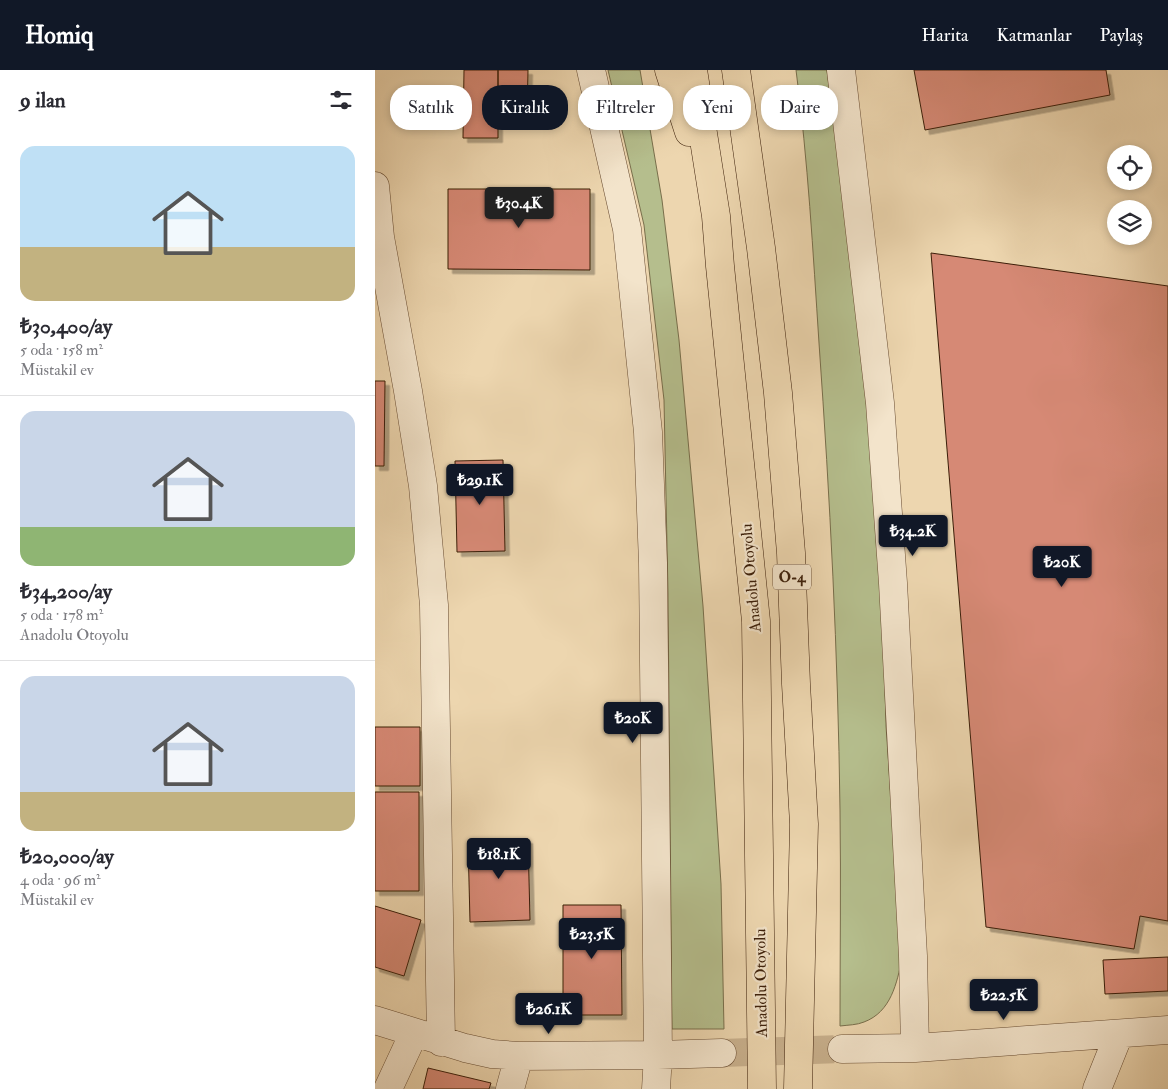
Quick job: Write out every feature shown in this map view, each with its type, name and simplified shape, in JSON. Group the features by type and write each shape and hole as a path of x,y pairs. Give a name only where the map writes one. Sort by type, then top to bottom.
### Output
{"highway":[{"path":"669,70 716,216"},
{"name":"Anadolu Otoyolu","path":"693,70 716,216 756,621 762,1089"},
{"name":"O-4","path":"736,70 761,248 778,393 791,553 795,684 805,824 798,1089"}],"street":[{"path":"591,70 627,230 648,432 653,563 658,1056 655,1089"},
{"path":"841,70 879,403 893,574 913,956 915,1048"},
{"path":"375,186 377,237 408,391 423,486 435,605 441,1042"},
{"path":"375,1020 441,1042 474,1050 519,1056 658,1056 722,1053"},
{"path":"841,1049 915,1048 1168,1030"},
{"path":"388,1089 414,1033"},
{"path":"1097,1089 1119,1034"},
{"path":"510,1089 519,1056"}],"green space":[{"path":"608,70 640,70 643,85 611,85"},
{"path":"796,70 827,70 829,85 798,85"},
{"path":"622,130 650,130 662,200 679,340 703,606 721,884 724,1029 672,1029 668,593 664,400 644,225"},
{"path":"803,130 835,130 854,270 883,610 886,726 902,958 895,987 887,1004 881,1011 861,1023 840,1026 840,810 833,576 827,459"}],"building":[{"path":"464,70 498,70 498,85 482,85 482,130 498,130 498,138 463,138 463,130 472,130 472,85 464,85"},
{"path":"498,70 528,70 528,85 498,85"},
{"path":"914,70 1106,70 1110,95 925,130"},
{"path":"448,189 590,189 590,270 448,269"},
{"path":"931,253 1168,286 1168,921 1140,916 1134,949 986,927"},
{"path":"375,381 385,381 384,466 375,466"},
{"path":"503,460 505,551 457,552 455,461"},
{"path":"375,727 420,727 420,786 375,786"},
{"path":"375,792 419,792 419,891 375,891"},
{"path":"528,839 530,920 470,922 468,841"},
{"path":"563,905 621,905 622,1015 563,1015"},
{"path":"375,906 421,920 404,976 375,967"},
{"path":"1168,957 1168,991 1105,994 1103,960"},
{"path":"428,1068 491,1083 489,1089 423,1089"}],"tunnel":[{"path":"722,1053 842,1049"}]}
